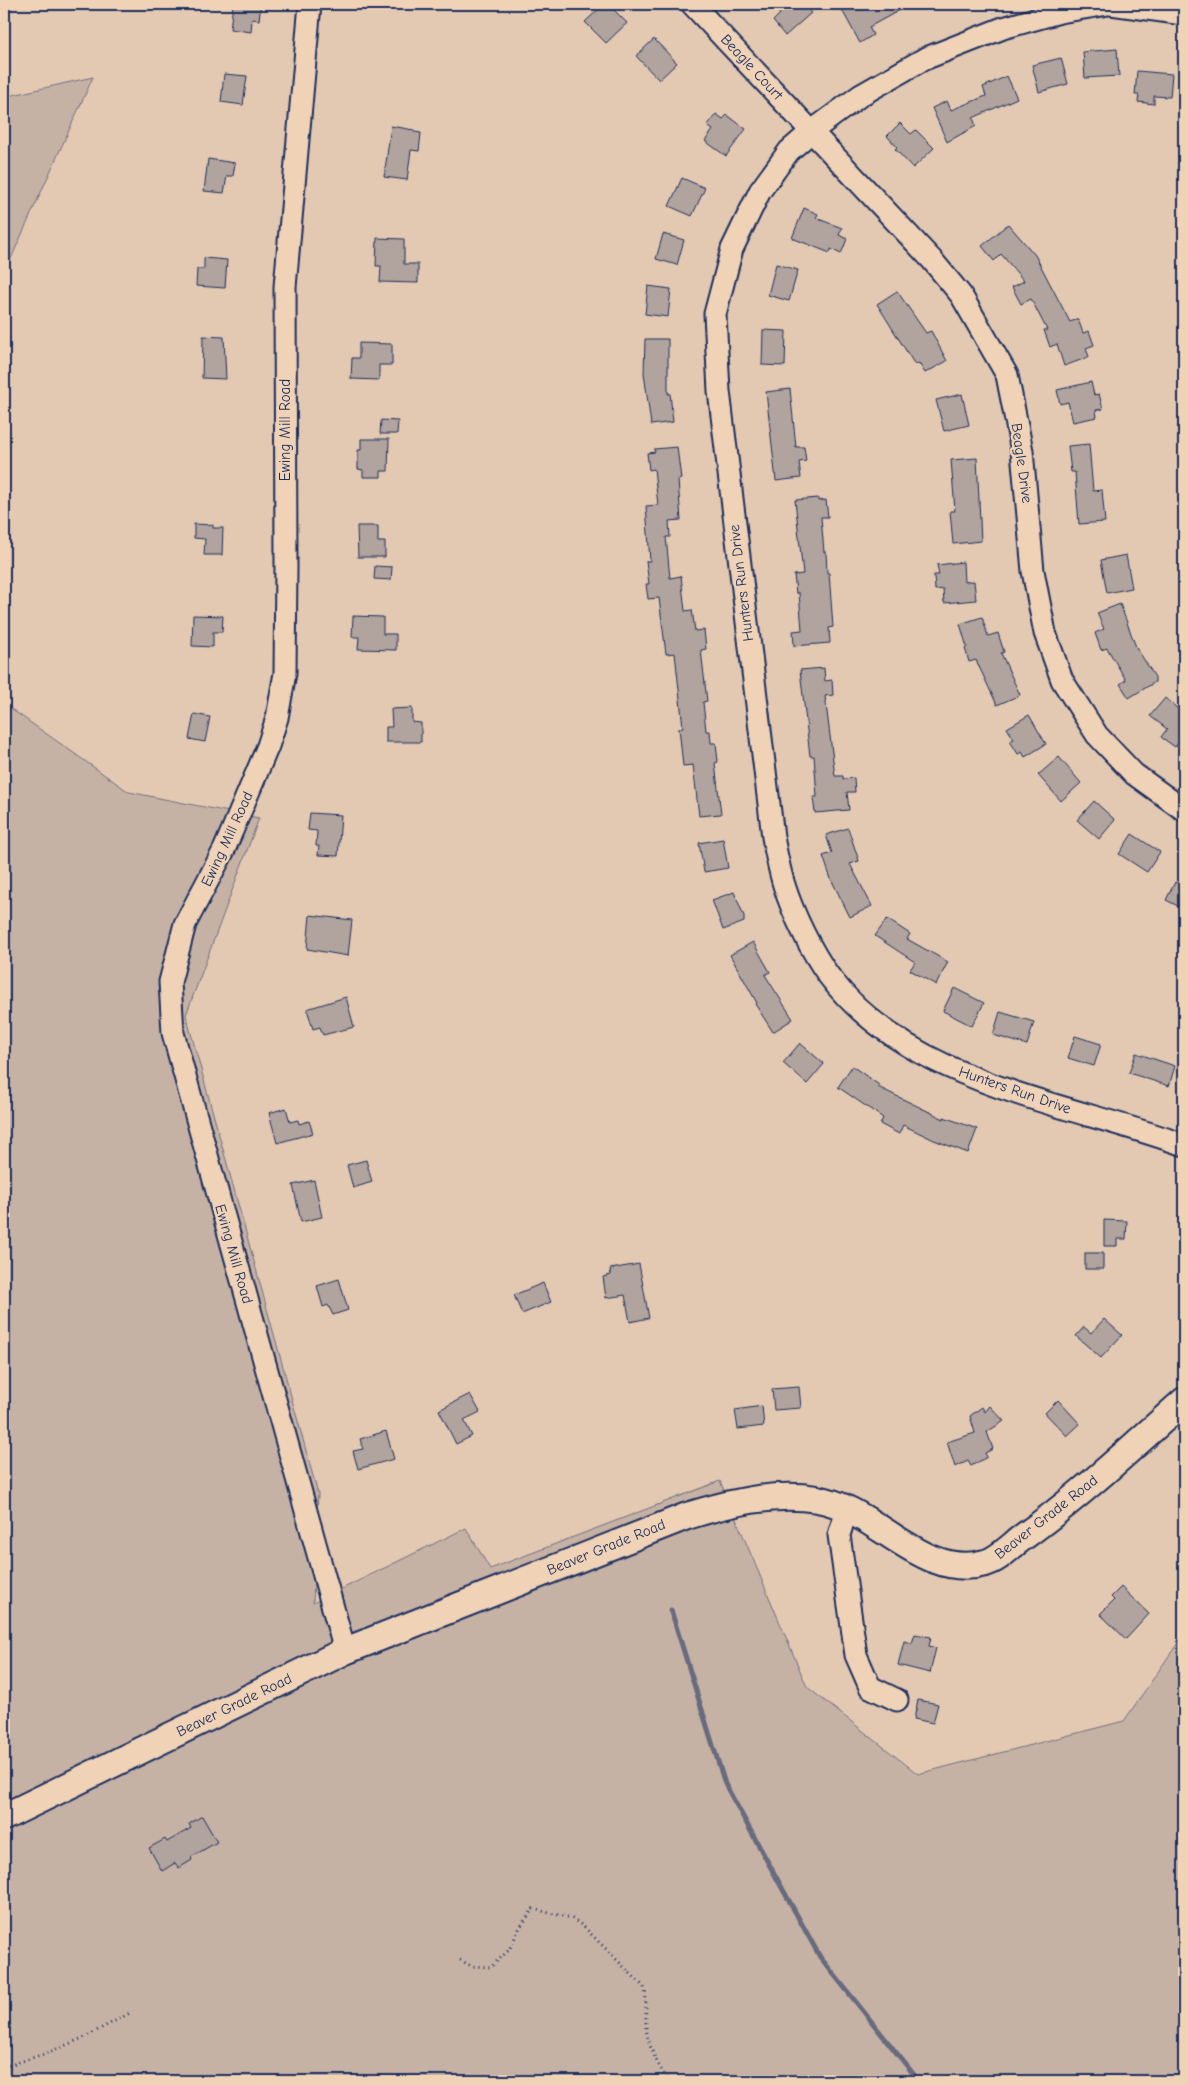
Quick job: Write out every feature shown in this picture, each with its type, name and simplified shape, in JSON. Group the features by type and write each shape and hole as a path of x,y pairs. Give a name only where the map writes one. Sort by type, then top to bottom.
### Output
{"main road":[{"name":"Beaver Grade Road","path":"4,1817 345,1651 687,1516 734,1502 787,1497 818,1499 847,1509 933,1560 959,1566 987,1563 1065,1506 1184,1401"}],"street":[{"name":"Ewing Mill Road","path":"310,4 285,288 285,673 277,718 268,746 224,850 184,924 170,982 173,1033 345,1651"},
{"name":"Beagle Court","path":"692,4 812,130"},
{"name":"Hunters Run Drive","path":"1184,14 1109,4 1060,12 1002,28 924,59 861,95 812,130 788,151 760,191 732,249 715,314 719,391 773,837 784,885 807,940 829,976 860,1010 886,1032 918,1053 972,1078 1184,1145"},
{"name":"Beagle Drive","path":"812,130 932,260 961,295 987,338 1007,375 1022,451 1033,571 1045,632 1062,680 1096,735 1134,774 1184,810"},
{"path":"847,1509 839,1535 856,1654 870,1687 897,1700"}],"path":[{"path":"460,1960 471,1966 491,1967 510,1950 520,1927 533,1909 571,1918 583,1926 644,1987 647,2000 647,2035 660,2069 669,2081"},
{"path":"4,2067 83,2038 130,2012"}],"shaded area":[{"path":"93,77 4,274 4,97"},
{"path":"4,704 129,792 259,818 186,1015 318,1494 313,1603 466,1528 490,1569 720,1481 807,1687 918,1774 1124,1721 1184,1634 1184,2081 4,2081"}],"building":[{"path":"233,4 261,4 259,20 252,19 251,32 230,29"},
{"path":"604,4 608,4 627,23 606,43 585,22"},
{"path":"770,4 803,4 811,13 785,36 773,21 780,14"},
{"path":"854,4 911,4 869,27 873,35 860,43 842,10"},
{"path":"654,39 677,63 659,80 636,56"},
{"path":"1117,49 1119,76 1085,78 1083,52"},
{"path":"1061,58 1068,84 1039,92 1032,65"},
{"path":"1137,71 1172,74 1170,97 1154,96 1154,104 1138,102 1139,95 1135,95"},
{"path":"224,74 247,76 243,105 221,102"},
{"path":"1007,76 1017,98 973,118 976,126 947,142 932,108 947,101 951,110 986,96 983,87"},
{"path":"716,114 723,119 727,115 746,129 726,156 705,141 713,130 707,126"},
{"path":"900,123 911,134 916,130 934,148 913,168 895,149 897,147 887,136"},
{"path":"391,126 421,133 419,151 411,150 407,180 384,177"},
{"path":"208,159 235,163 233,176 227,176 224,193 204,191"},
{"path":"682,178 705,188 692,216 669,206"},
{"path":"804,208 818,214 816,218 842,228 839,235 847,239 841,254 831,249 830,253 792,238"},
{"path":"1008,224 1035,255 1070,322 1078,319 1083,333 1089,331 1094,345 1086,348 1089,357 1064,366 1057,344 1050,347 1044,330 1047,330 1031,299 1021,304 1012,287 1024,281 1001,254 994,261 982,246"},
{"path":"663,234 684,240 677,265 656,259"},
{"path":"377,238 404,239 404,264 418,264 418,283 380,282 381,266 376,266"},
{"path":"204,258 227,260 225,288 196,286 197,269 204,269"},
{"path":"776,264 798,270 789,301 768,295"},
{"path":"648,286 671,289 668,317 645,314"},
{"path":"897,291 926,333 931,331 947,361 925,373 919,363 915,365 877,304"},
{"path":"763,330 786,331 785,366 762,365"},
{"path":"203,336 224,337 226,379 202,378"},
{"path":"645,339 668,339 668,394 670,393 673,422 651,425 644,373"},
{"path":"359,343 392,344 392,365 379,365 379,380 351,379 352,358 359,358"},
{"path":"1091,382 1094,395 1099,394 1103,409 1096,410 1097,417 1073,422 1068,402 1060,404 1057,390"},
{"path":"790,389 796,447 804,447 806,461 799,462 801,478 776,481 766,392"},
{"path":"962,394 969,425 944,431 936,400"},
{"path":"381,420 398,421 397,434 380,434"},
{"path":"361,439 389,439 388,471 381,471 381,477 363,477 363,470 358,469 358,450 361,450"},
{"path":"1089,444 1093,491 1102,490 1105,522 1079,524 1075,472 1071,472 1068,446"},
{"path":"677,447 681,479 678,480 681,520 669,521 670,537 666,537 670,578 681,576 685,611 692,610 695,631 704,630 706,649 701,650 707,701 703,702 706,731 710,731 711,743 716,743 718,762 715,763 721,814 699,816 693,765 683,766 679,728 683,727 675,653 666,654 659,598 648,599 646,584 649,584 646,561 650,561 646,506 658,505 654,469 649,470 647,453 655,452 654,449"},
{"path":"977,458 981,541 953,544 950,511 955,511 951,460"},
{"path":"818,498 818,501 826,500 828,517 821,517 827,573 829,573 833,627 829,628 830,643 794,646 793,631 802,630 799,593 796,593 794,575 803,574 795,500"},
{"path":"194,524 213,525 213,528 223,528 222,555 204,555 205,539 194,538"},
{"path":"357,526 378,526 378,542 385,542 385,557 358,557"},
{"path":"1126,555 1132,588 1107,593 1101,560"},
{"path":"963,562 964,582 974,581 976,600 944,603 943,589 935,590 934,575 939,575 937,565"},
{"path":"375,566 392,567 391,580 374,579"},
{"path":"1120,604 1136,647 1155,677 1155,682 1129,698 1120,684 1126,680 1107,648 1101,650 1095,633 1104,629 1097,613"},
{"path":"193,615 223,616 222,632 213,632 213,647 192,646"},
{"path":"353,616 383,617 383,634 396,634 396,650 358,649 359,637 352,637"},
{"path":"982,617 988,636 998,633 1004,652 1001,653 1020,695 997,705 976,660 969,662 965,648 967,647 960,624"},
{"path":"824,668 825,681 832,680 833,695 825,696 835,776 843,776 843,779 854,778 855,792 847,792 849,810 815,813 813,797 817,797 814,756 810,756 800,670"},
{"path":"1165,698 1184,714 1184,735 1175,747 1161,737 1167,729 1150,716"},
{"path":"412,708 412,722 421,723 421,742 386,742 386,727 392,727 391,709"},
{"path":"194,714 210,717 205,742 189,739"},
{"path":"1029,715 1046,744 1025,757 1022,752 1018,754 1010,741 1014,739 1007,728"},
{"path":"1059,757 1081,783 1061,801 1038,775"},
{"path":"1094,801 1115,820 1099,839 1077,820"},
{"path":"310,813 341,815 338,856 318,855 319,846 316,846 317,831 308,830"},
{"path":"848,828 859,861 850,864 872,906 850,917 831,879 823,856 832,853 826,835"},
{"path":"1132,834 1160,852 1147,872 1119,854"},
{"path":"723,839 728,868 704,872 699,843"},
{"path":"1175,882 1184,886 1184,909 1166,900"},
{"path":"734,892 744,916 744,922 723,930 712,900"},
{"path":"310,915 352,920 348,956 307,949"},
{"path":"887,919 910,934 907,939 948,962 936,985 910,970 915,962 875,936"},
{"path":"753,942 770,972 765,975 793,1019 773,1032 755,1004 757,1003 730,955"},
{"path":"954,988 984,1003 972,1026 943,1011"},
{"path":"346,997 354,1027 323,1035 320,1027 313,1029 307,1009"},
{"path":"1000,1012 1034,1022 1027,1045 993,1035"},
{"path":"1075,1036 1101,1044 1094,1066 1068,1058"},
{"path":"800,1043 824,1064 807,1084 783,1063"},
{"path":"1136,1053 1175,1066 1169,1086 1129,1073"},
{"path":"852,1066 879,1085 878,1087 944,1119 944,1117 977,1129 968,1153 934,1140 903,1125 899,1134 880,1124 883,1118 838,1087"},
{"path":"286,1108 290,1122 298,1120 299,1124 309,1121 313,1133 277,1143 269,1113"},
{"path":"366,1160 372,1182 353,1188 347,1165"},
{"path":"314,1180 322,1217 301,1222 293,1185"},
{"path":"1104,1220 1127,1221 1126,1239 1117,1239 1117,1246 1104,1246"},
{"path":"1085,1253 1103,1253 1103,1269 1085,1269"},
{"path":"639,1264 649,1318 630,1322 625,1295 606,1298 603,1277 611,1275 610,1269"},
{"path":"339,1279 348,1310 333,1315 328,1305 323,1307 317,1286"},
{"path":"543,1283 551,1302 522,1314 514,1295"},
{"path":"1104,1319 1122,1335 1101,1358 1076,1336 1084,1327 1091,1333"},
{"path":"799,1387 801,1408 774,1410 772,1389"},
{"path":"470,1394 480,1412 464,1420 472,1436 456,1444 439,1410"},
{"path":"1058,1400 1080,1424 1067,1436 1045,1413"},
{"path":"762,1406 764,1426 738,1429 735,1410"},
{"path":"990,1406 1004,1421 987,1432 993,1449 985,1453 987,1457 971,1466 968,1461 955,1467 947,1442 975,1433 970,1416 982,1407 985,1412"},
{"path":"386,1431 394,1459 358,1469 353,1451 363,1449 360,1439"},
{"path":"1121,1587 1149,1614 1126,1639 1100,1614 1114,1600 1111,1597"},
{"path":"915,1634 931,1637 929,1646 936,1648 930,1673 898,1665 904,1641 912,1643"},
{"path":"918,1700 938,1704 933,1723 914,1719"},
{"path":"202,1816 217,1842 191,1857 192,1860 179,1868 175,1863 162,1871 149,1848 165,1839 167,1842 191,1828 189,1824"}],"waterway":[{"path":"671,1610 725,1784 820,1957 919,2081"}]}
